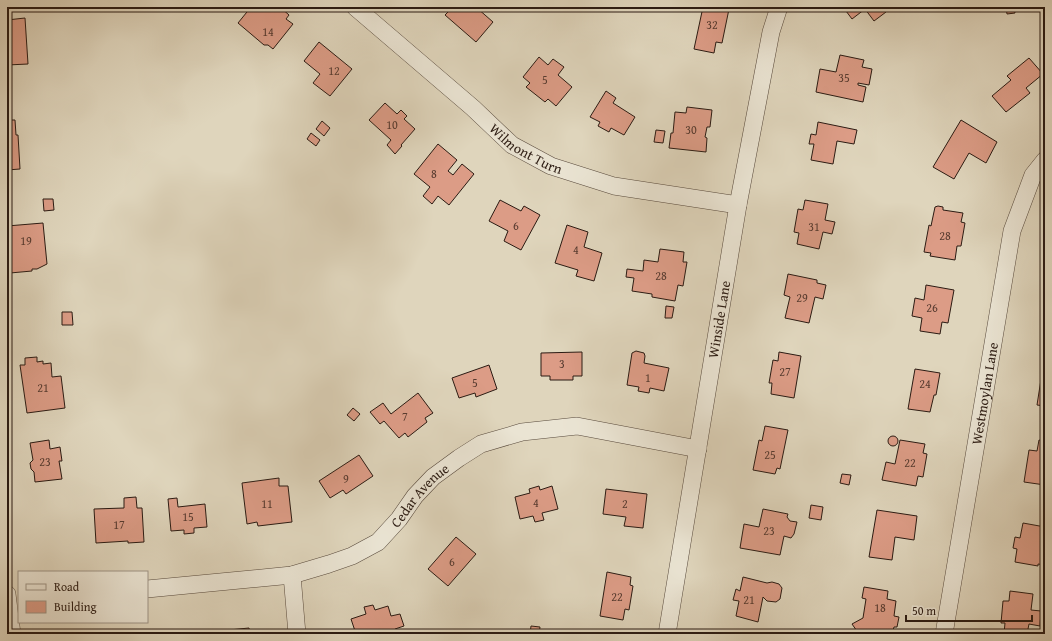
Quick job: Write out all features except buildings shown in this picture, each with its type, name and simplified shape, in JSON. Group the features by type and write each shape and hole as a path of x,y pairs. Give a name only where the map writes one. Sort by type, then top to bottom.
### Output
{"street":[{"name":"Winside Lane","path":"667,634 738,205 771,32 779,7"},
{"name":"Wilmont Turn","path":"366,10 512,145 551,166 614,186 738,205"},
{"name":"Westmoylan Lane","path":"944,634 1012,231 1032,175 1045,160"},
{"name":"Cedar Avenue","path":"148,588 292,575 352,556 378,542 399,519 415,496 433,477 459,458 482,444 522,432 577,426 698,449"},
{"path":"292,575 297,634"},
{"path":"10,600 12,634"}]}
